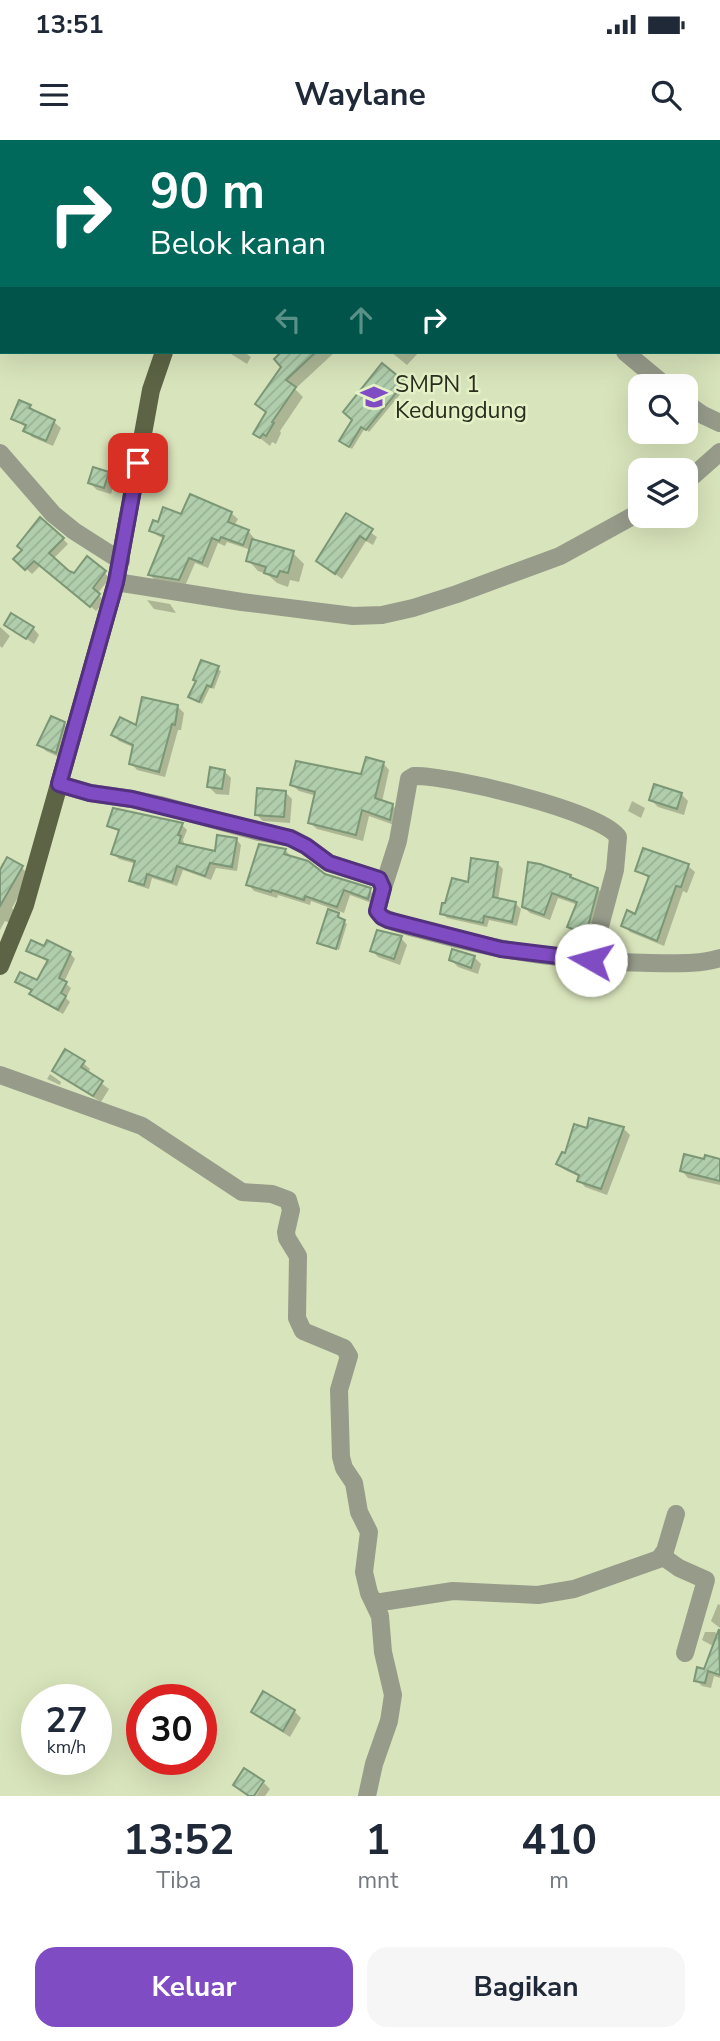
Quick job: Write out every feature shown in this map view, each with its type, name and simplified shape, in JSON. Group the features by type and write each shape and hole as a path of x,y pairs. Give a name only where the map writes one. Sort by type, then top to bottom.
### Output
{"main road":[{"path":"0,966 24,905 116,582 151,390 163,354"}],"street":[{"path":"627,354 651,374"},
{"path":"698,411 720,423"},
{"path":"698,471 720,452"},
{"path":"0,453 54,514 74,531 121,561"},
{"path":"116,582 353,616 382,615 457,594 560,556 628,519"},
{"path":"591,960 615,870 618,836 610,828 584,816 494,789 414,776 409,779 398,841 377,911 382,917 501,949 591,960 680,964 720,958"},
{"path":"59,784 290,838 329,863 376,877 383,888"},
{"path":"0,1075 142,1125 242,1192 272,1194 288,1200 290,1210 287,1238 298,1255 297,1318 303,1331 344,1348 349,1356 339,1390 341,1457 344,1468 354,1483 359,1512 369,1532 364,1572 369,1593 380,1616 393,1708 374,1764 367,1796"},
{"path":"662,1556 676,1514"},
{"path":"375,1604 453,1591 538,1595 574,1589 662,1556"},
{"path":"662,1556 679,1568 713,1583 685,1653"}],"building":[{"path":"279,354 314,354 286,380 296,387 272,422 274,423 266,436 263,434 260,438 253,434 266,412 255,404 281,367 274,359"},
{"name":"SMPN 1 Kedungdung","path":"382,363 405,382 366,430 361,427 349,447 339,441 352,420 343,412"},
{"path":"19,400 31,405 29,408 55,420 46,441 23,431 26,425 11,419"},
{"path":"93,467 109,472 104,488 88,483"},
{"path":"190,494 232,512 228,522 249,530 243,545 221,537 219,541 212,538 202,563 189,558 179,580 148,575 164,536 149,531 153,520 158,522 163,507 181,514"},
{"path":"346,513 373,529 366,540 360,536 335,574 316,561"},
{"path":"40,517 64,538 49,553 69,571 74,573 87,556 106,571 93,588 100,594 90,607 34,561 25,570 13,559 22,550 17,546"},
{"path":"252,539 294,551 288,573 280,571 277,577 264,573 266,567 246,561"},
{"path":"11,613 34,627 26,639 4,625"},
{"path":"201,660 219,666 211,687 207,685 199,702 188,697 196,681 193,680"},
{"path":"142,697 178,705 175,725 172,724 159,772 129,764 133,745 111,735 120,717 136,725"},
{"path":"51,716 65,722 56,753 37,745"},
{"path":"366,757 384,762 375,798 393,804 390,820 362,810 356,835 308,823 315,792 290,785 296,761 361,774"},
{"path":"210,767 225,770 222,789 207,787"},
{"path":"654,784 682,793 677,809 649,800"},
{"path":"257,788 286,791 284,817 255,815"},
{"path":"113,808 183,823 178,835 181,836 179,843 215,851 217,835 237,838 232,867 210,863 205,876 177,866 172,882 147,874 144,885 129,881 135,861 111,854 119,830 107,826"},
{"path":"259,844 286,849 284,854 308,861 325,874 371,888 368,899 344,890 337,907 305,896 304,900 246,885"},
{"path":"643,848 689,864 681,887 676,886 657,941 621,926 627,910 635,914 649,876 635,871"},
{"path":"7,857 23,866 0,906 0,870"},
{"path":"471,858 498,862 493,897 516,902 512,922 484,916 483,923 440,914 452,878 468,882"},
{"path":"528,862 571,875 570,877 598,888 586,934 567,927 577,902 552,893 544,915 522,907"},
{"path":"328,909 339,913 338,917 345,920 336,949 317,943"},
{"path":"377,930 402,936 394,959 370,951"},
{"path":"31,940 44,946 47,940 71,952 59,978 67,982 61,993 66,996 58,1010 29,994 32,990 15,982 20,972 37,980 48,960 26,951"},
{"path":"452,949 475,956 471,968 449,960"},
{"path":"65,1049 85,1061 81,1067 103,1081 93,1096 52,1071"},
{"path":"589,1118 624,1127 601,1189 577,1181 579,1175 556,1164 562,1152 565,1153 574,1124 587,1128"},
{"path":"684,1154 704,1159 705,1155 720,1159 720,1181 680,1171"},
{"path":"719,1629 720,1675 708,1671 705,1683 694,1681 697,1667 704,1669"},
{"path":"263,1691 295,1710 283,1731 251,1712"},
{"path":"244,1768 264,1781 254,1796 249,1796 233,1785"}],"place":[{"name":"SMPN 1 Kedungdung","path":"374,397"}],"route":[{"path":"138,463 116,582 59,784 90,793 160,805 290,838 329,863 379,879 383,888 377,911 388,920 501,949 591,960"}]}
